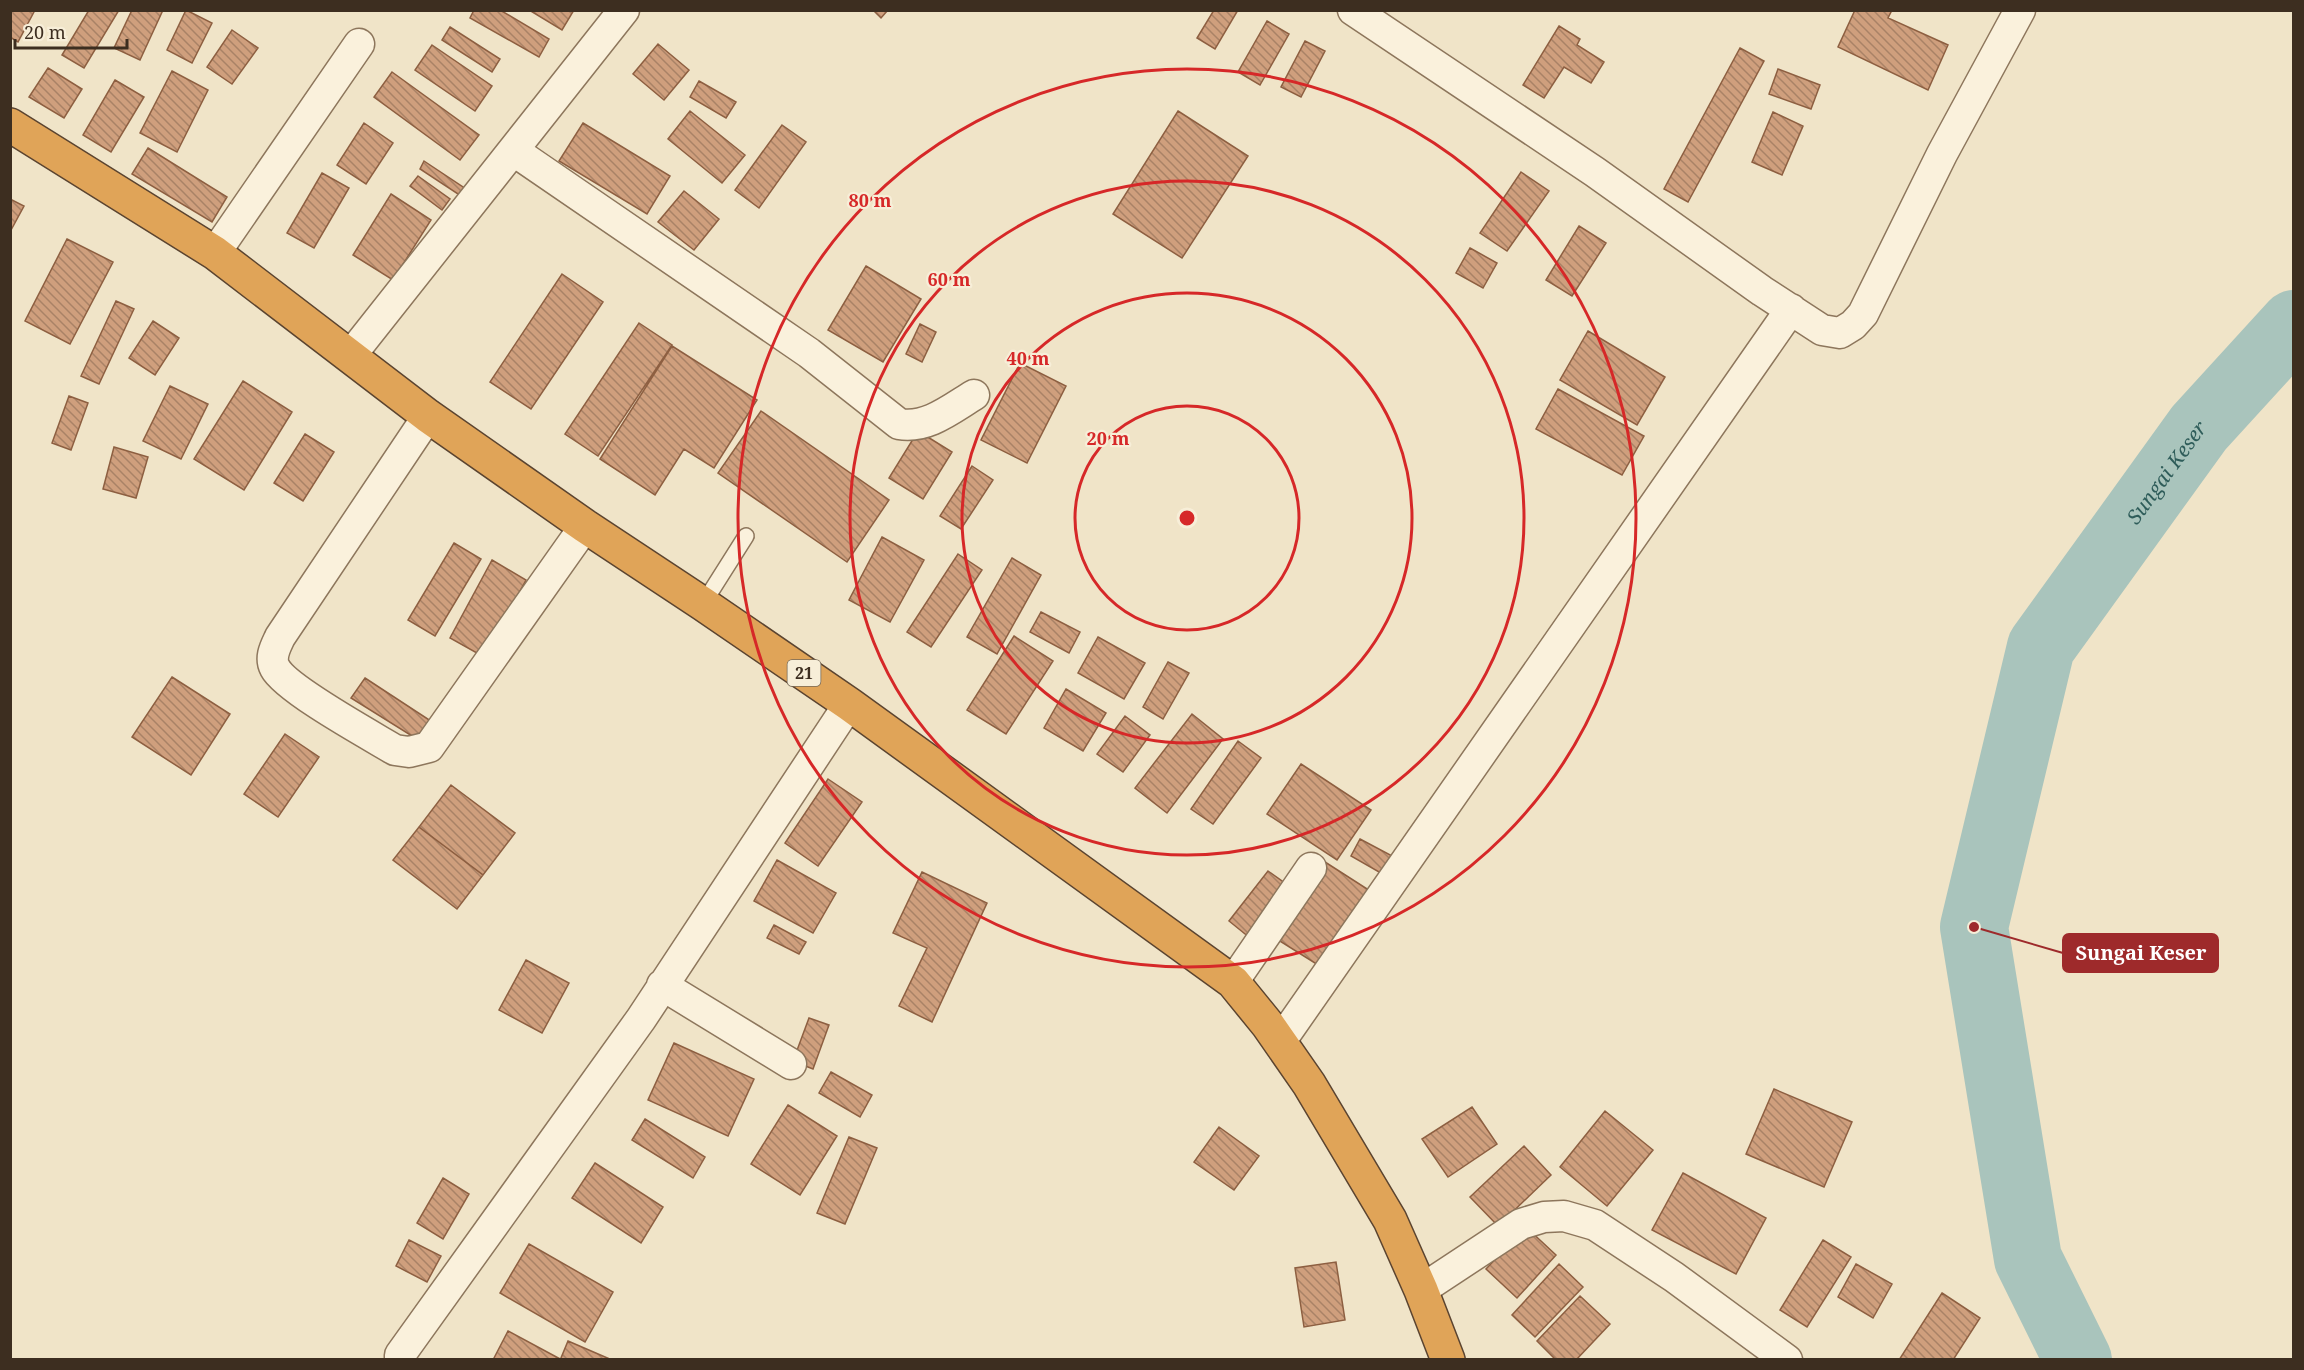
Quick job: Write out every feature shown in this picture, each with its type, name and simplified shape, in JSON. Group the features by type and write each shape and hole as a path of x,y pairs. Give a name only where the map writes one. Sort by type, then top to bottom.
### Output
{"highway":[{"name":"21","path":"10,125 215,253 428,416 585,526 849,704 1233,982 1280,1042 1309,1084 1390,1220 1448,1359"}],"street":[{"path":"351,355 624,10"},
{"path":"1353,10 1595,172 1822,330 1840,333 1853,325 1863,314 1942,154 2020,10"},
{"path":"215,253 359,44"},
{"path":"514,151 809,353 899,424 912,426 924,424 974,395"},
{"path":"1280,1042 1791,309"},
{"path":"428,416 280,637 273,652 274,667 289,684 395,750 409,752 429,747 585,526"},
{"path":"400,1359 400,1355 641,1019 849,704"},
{"path":"1233,982 1311,868"},
{"path":"663,986 791,1064"},
{"path":"1421,1290 1521,1224 1544,1217 1564,1216 1595,1225 1674,1277 1787,1359"}],"lane":[{"path":"703,604 746,536"}],"building":[{"path":"10,10 35,10 18,42 10,37"},
{"path":"89,10 119,10 84,68 62,55"},
{"path":"132,10 163,10 140,60 114,48"},
{"path":"186,10 212,23 192,63 167,50"},
{"path":"474,10 500,10 549,39 539,57 470,18"},
{"path":"529,10 574,10 562,30"},
{"path":"873,10 888,10 881,18"},
{"path":"1214,10 1238,10 1215,49 1197,38"},
{"path":"1855,10 1892,10 1888,18 1948,45 1928,90 1838,47"},
{"path":"1267,21 1289,34 1260,85 1238,72"},
{"path":"1559,26 1580,39 1577,45 1604,62 1591,83 1564,67 1544,98 1523,85"},
{"path":"450,27 500,59 492,72 442,40"},
{"path":"232,30 258,48 232,84 207,67"},
{"path":"1305,41 1325,51 1301,97 1281,87"},
{"path":"658,44 689,70 664,100 633,74"},
{"path":"432,45 492,86 475,111 415,70"},
{"path":"1740,48 1764,61 1688,202 1664,189"},
{"path":"48,68 82,89 64,118 29,97"},
{"path":"1778,69 1820,85 1811,109 1769,94"},
{"path":"172,71 208,90 177,152 140,133"},
{"path":"392,72 479,135 460,160 374,97"},
{"path":"115,80 144,97 111,152 83,135"},
{"path":"699,81 736,102 726,118 690,97"},
{"path":"690,111 745,155 722,183 668,139"},
{"path":"1178,111 1248,156 1182,258 1113,214"},
{"path":"1773,112 1803,126 1782,175 1752,162"},
{"path":"364,123 393,143 366,184 337,165"},
{"path":"583,123 670,176 647,214 559,161"},
{"path":"782,125 806,142 759,208 735,190"},
{"path":"148,148 227,197 212,222 132,174"},
{"path":"424,161 466,189 461,196 420,169"},
{"path":"1521,172 1549,191 1507,251 1480,233"},
{"path":"322,173 349,188 314,248 287,233"},
{"path":"418,176 450,199 442,210 410,186"},
{"path":"684,191 719,219 694,250 658,222"},
{"path":"391,194 431,220 393,280 353,255"},
{"path":"10,199 24,206 10,232"},
{"path":"1579,226 1606,243 1572,296 1546,280"},
{"path":"67,239 113,262 70,344 25,321"},
{"path":"1470,248 1497,263 1483,288 1456,273"},
{"path":"866,266 921,299 883,362 828,330"},
{"path":"562,274 603,302 531,409 490,382"},
{"path":"116,301 134,309 99,384 81,376"},
{"path":"153,321 179,338 155,375 129,358"},
{"path":"639,323 672,345 598,456 565,434"},
{"path":"920,324 936,332 922,362 906,354"},
{"path":"1588,331 1665,377 1637,425 1560,380"},
{"path":"672,346 757,400 714,468 684,449 655,495 600,459"},
{"path":"1020,363 1066,386 1027,463 981,440"},
{"path":"243,381 292,412 244,490 194,459"},
{"path":"170,386 208,404 181,459 143,441"},
{"path":"1558,389 1644,436 1622,475 1536,429"},
{"path":"69,396 88,403 71,450 52,443"},
{"path":"761,411 889,500 847,562 718,473"},
{"path":"918,431 952,452 923,499 889,478"},
{"path":"305,434 334,452 303,501 274,483"},
{"path":"114,447 148,457 136,498 103,489"},
{"path":"972,466 993,480 961,529 940,516"},
{"path":"882,537 924,560 890,622 849,600"},
{"path":"454,543 481,559 435,636 408,620"},
{"path":"958,554 982,570 931,647 907,632"},
{"path":"1012,558 1041,575 997,654 967,637"},
{"path":"492,560 526,580 484,657 450,638"},
{"path":"1041,612 1080,632 1069,653 1030,632"},
{"path":"1014,636 1053,661 1006,734 967,710"},
{"path":"1098,637 1145,663 1124,699 1078,673"},
{"path":"1168,662 1189,673 1163,719 1143,707"},
{"path":"172,677 230,714 191,775 132,737"},
{"path":"365,678 440,727 428,746 351,698"},
{"path":"1066,689 1106,713 1083,751 1044,728"},
{"path":"1192,714 1223,739 1167,813 1135,788"},
{"path":"1125,716 1150,735 1123,772 1097,754"},
{"path":"285,734 319,757 278,817 244,794"},
{"path":"1238,741 1261,758 1213,824 1191,809"},
{"path":"1301,764 1371,810 1337,860 1267,814"},
{"path":"828,779 862,802 818,866 785,843"},
{"path":"451,785 515,833 483,875 419,827"},
{"path":"419,827 483,875 457,909 393,860"},
{"path":"1360,839 1396,858 1386,876 1351,856"},
{"path":"777,860 836,893 813,933 754,901"},
{"path":"1325,862 1375,894 1326,970 1275,938"},
{"path":"1268,871 1289,886 1250,938 1229,921"},
{"path":"922,872 987,903 932,1022 899,1006 927,948 893,933"},
{"path":"774,925 806,942 799,954 767,938"},
{"path":"526,960 569,983 542,1033 499,1010"},
{"path":"809,1018 829,1025 813,1069 793,1061"},
{"path":"674,1043 754,1079 728,1136 648,1100"},
{"path":"831,1072 872,1095 860,1117 819,1093"},
{"path":"1774,1089 1852,1122 1824,1187 1746,1154"},
{"path":"788,1105 837,1136 800,1195 751,1164"},
{"path":"1472,1107 1497,1144 1448,1177 1422,1139"},
{"path":"1605,1111 1653,1150 1607,1206 1560,1167"},
{"path":"645,1119 705,1157 693,1178 632,1140"},
{"path":"1219,1127 1259,1156 1234,1190 1194,1162"},
{"path":"849,1137 877,1148 845,1224 817,1213"},
{"path":"1524,1146 1551,1175 1498,1226 1470,1197"},
{"path":"595,1163 663,1207 641,1243 572,1198"},
{"path":"1683,1173 1766,1218 1736,1274 1652,1230"},
{"path":"443,1178 469,1194 443,1239 417,1223"},
{"path":"1526,1227 1556,1255 1517,1298 1486,1269"},
{"path":"409,1240 441,1256 427,1282 396,1266"},
{"path":"1823,1240 1851,1257 1807,1327 1780,1310"},
{"path":"529,1244 613,1292 585,1342 500,1293"},
{"path":"1336,1262 1345,1320 1304,1327 1295,1268"},
{"path":"1559,1264 1583,1287 1535,1337 1512,1315"},
{"path":"1856,1264 1892,1284 1873,1318 1838,1297"},
{"path":"1942,1293 1980,1318 1953,1360 1899,1360"},
{"path":"1580,1296 1610,1324 1576,1360 1556,1360 1537,1341"},
{"path":"508,1331 562,1360 493,1360"},
{"path":"568,1341 612,1360 565,1360 561,1358"}],"waterway":[{"name":"Sungai Keser","path":"2078,1360 2028,1259 1974,927 2041,647 2199,428 2294,324"}],"place":[{"name":"Sungai Keser","path":"1974,927"}]}
